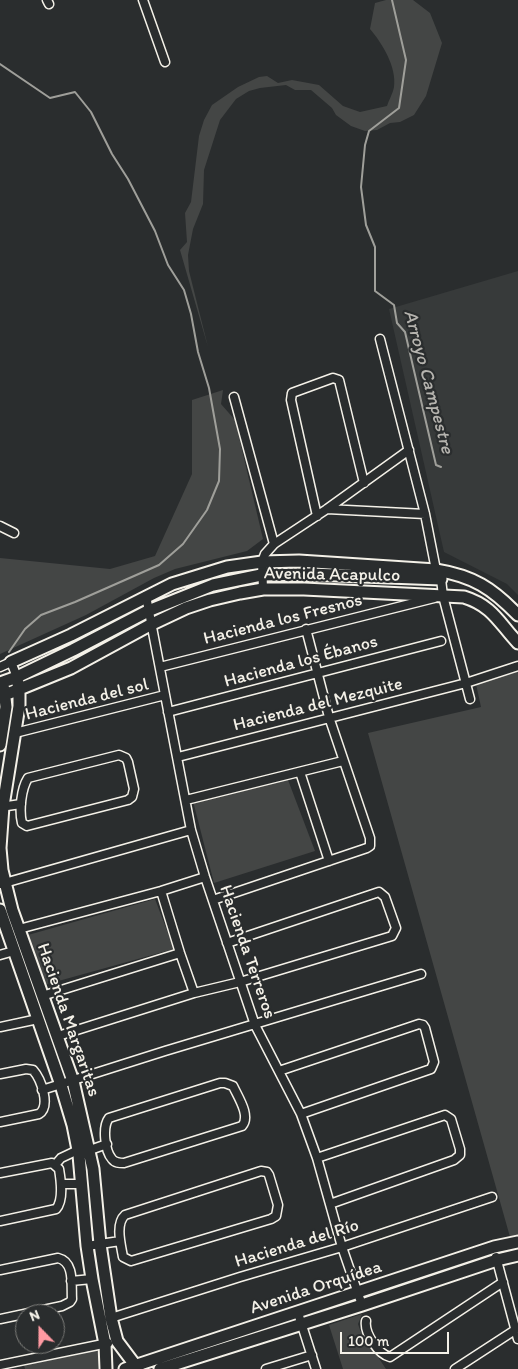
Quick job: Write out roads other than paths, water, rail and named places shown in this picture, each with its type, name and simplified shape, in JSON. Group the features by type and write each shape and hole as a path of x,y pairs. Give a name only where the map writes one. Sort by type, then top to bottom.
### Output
{"street":[{"path":"143,0 165,62"},
{"path":"380,339 470,699"},
{"path":"317,516 291,400 292,393 333,378 339,380 364,483"},
{"path":"234,397 274,544"},
{"path":"263,590 262,562 265,554 274,544 317,516 409,450"},
{"path":"326,509 425,514"},
{"path":"0,526 14,533"},
{"name":"Avenida Acapulco","path":"12,662 71,635 146,596 196,576 227,567 262,562 299,561 438,574"},
{"name":"Avenida Acapulco","path":"17,677 148,610 214,586 261,575 452,573 476,582 502,598 518,615"},
{"name":"Avenida Acapulco","path":"3,697 71,668 150,625 186,608 210,600 263,590 304,589 464,597 486,607 497,616 518,643"},
{"name":"Hacienda Terreros","path":"146,596 150,625 192,830 205,877 255,1025 302,1114 317,1158 342,1247 362,1305"},
{"name":"Hacienda los Fresnos","path":"160,667 443,596"},
{"path":"213,900 370,846 370,838 329,717 306,630"},
{"name":"Hacienda los Ébanos","path":"168,712 441,641"},
{"path":"0,667 12,662"},
{"name":"Hacienda Margaritas","path":"12,662 19,691 16,733 1,806 0,848 2,884 73,1081 90,1150 100,1244 111,1318 111,1342 106,1369"},
{"name":"Hacienda del Mezquite","path":"178,757 466,683 518,666"},
{"path":"0,745 5,716 1,681 17,677"},
{"name":"Hacienda del sol","path":"16,733 165,696"},
{"path":"119,755 126,758 128,762 134,789 132,797 128,800 27,826 21,820 21,804 26,783 30,777 119,755"},
{"path":"186,800 344,761"},
{"path":"300,772 329,860"},
{"path":"1,806 21,804"},
{"path":"2,884 192,830"},
{"path":"19,929 162,891 205,877"},
{"path":"162,891 194,993"},
{"path":"58,1036 194,993 240,982 392,936 396,928 385,897 379,892 228,943"},
{"name":"Hacienda Margaritas","path":"0,910 73,1125 78,1150 92,1279 111,1342 133,1368"},
{"path":"0,955 14,951"},
{"path":"42,996 180,953"},
{"path":"42,1090 164,1051 422,974"},
{"path":"0,1027 38,1019"},
{"path":"279,1071 419,1024 425,1028 434,1062 431,1069 302,1114"},
{"path":"0,1074 26,1069 33,1070 37,1075 45,1104 42,1112 0,1122"},
{"path":"225,1083 233,1086 246,1116 245,1123 238,1128 124,1163 118,1163 111,1158 107,1144 105,1127 106,1122 112,1116 220,1084 225,1083"},
{"path":"317,1158 445,1115 451,1119 460,1149 460,1155 454,1160 330,1204"},
{"path":"90,1150 107,1144"},
{"path":"0,1173 55,1164 61,1158 78,1150"},
{"path":"0,1221 56,1209 59,1206 61,1184 59,1169 55,1164"},
{"path":"261,1171 269,1174 278,1205 276,1216 271,1219 131,1261 123,1257 120,1241 120,1221 125,1215 261,1171"},
{"path":"61,1184 82,1184"},
{"name":"Hacienda del Río","path":"111,1318 342,1247 492,1197"},
{"path":"87,1246 120,1241"},
{"name":"Avenida Orquídea","path":"160,1369 300,1319 357,1293 494,1248 518,1242"},
{"path":"494,1248 518,1340"},
{"name":"Avenida Orquídea","path":"133,1368 300,1319 362,1305 496,1260 518,1255"},
{"path":"0,1270 58,1258 62,1259 69,1266 72,1299 67,1305 0,1319"},
{"path":"71,1281 92,1279"},
{"path":"366,1322 365,1327 368,1336 384,1355 390,1357 502,1282"},
{"path":"300,1319 316,1369"},
{"path":"455,1369 515,1330"},
{"path":"0,1365 111,1342"},
{"path":"266,1369 312,1355"}],"waterway":[{"name":"Arroyo Campestre","path":"392,0 406,60 399,108 369,131 365,145 361,187 366,225 375,247 375,291 394,305 397,323 405,332 436,465 441,467"},
{"path":"0,64 50,98 75,92 91,112 155,231 168,265 184,290 191,314 198,352 209,388 220,449 219,481 207,510 183,544 159,565 41,615 25,629 9,652"}]}
